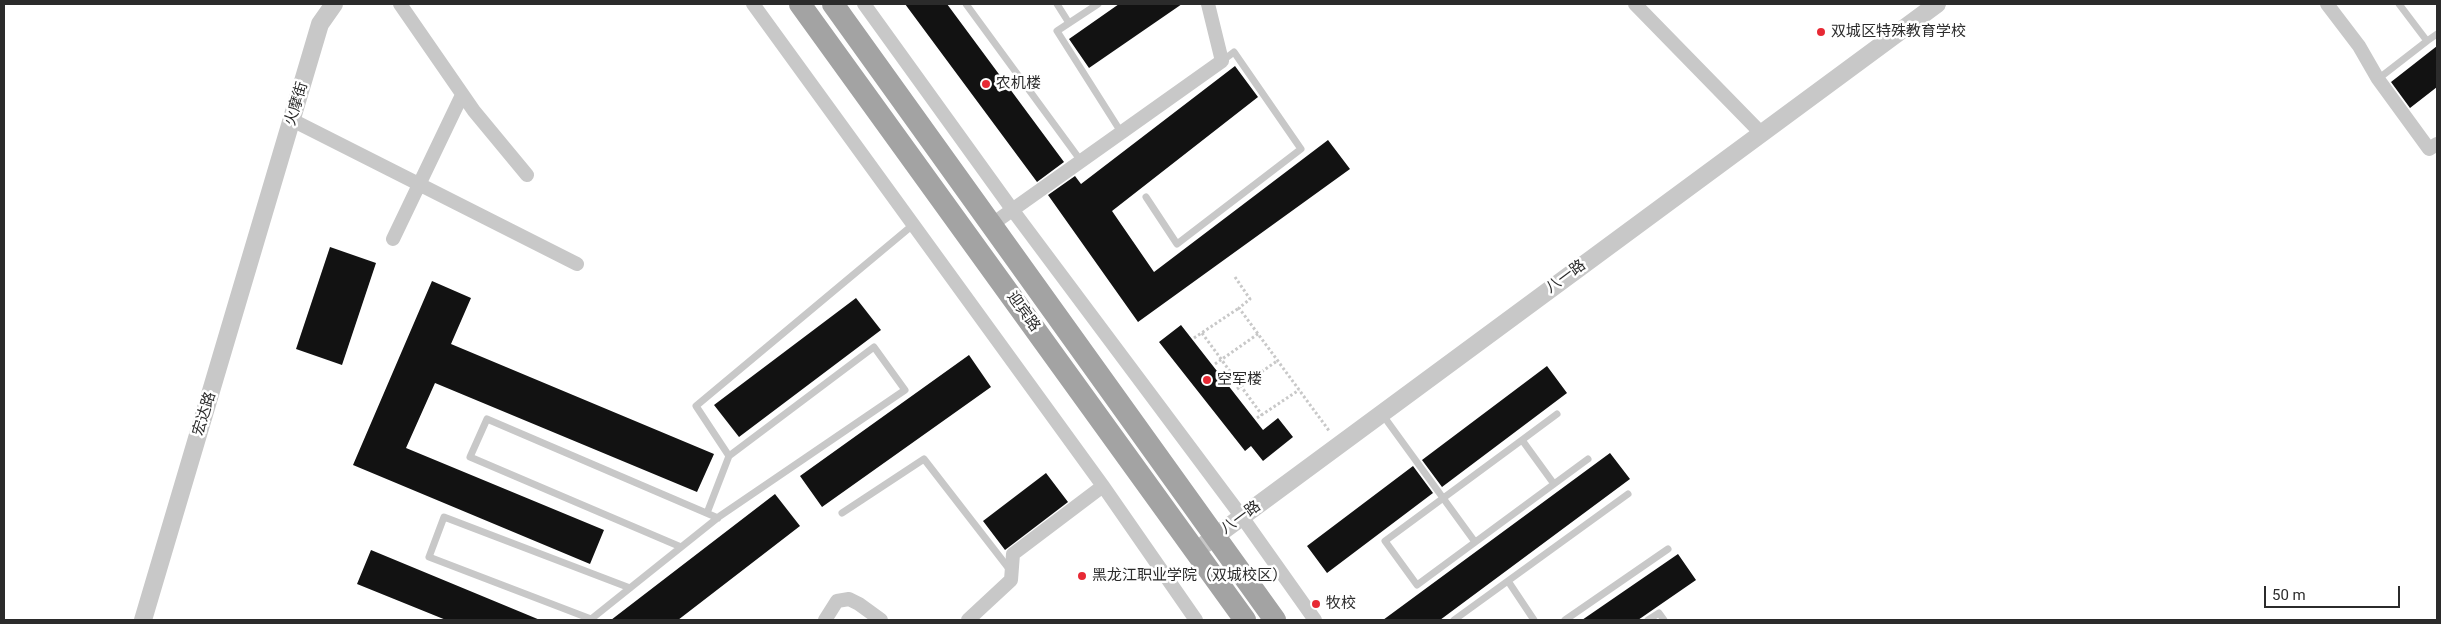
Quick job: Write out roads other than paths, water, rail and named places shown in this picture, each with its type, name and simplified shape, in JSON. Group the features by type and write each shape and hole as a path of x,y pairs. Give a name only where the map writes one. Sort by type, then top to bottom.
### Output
{"main road":[{"name":"迎宾路","path":"833,4 1275,620"},
{"name":"迎宾路","path":"810,8 1245,620"}],"street":[{"name":"火摩街","path":"266,207 320,24 334,4"},
{"path":"400,4 462,95 527,174"},
{"path":"754,4 1104,486 1196,620"},
{"path":"864,4 1012,209 1242,517 1315,620"},
{"path":"991,225 1222,61 1208,4"},
{"path":"1637,4 1761,133"},
{"name":"八一路","path":"1196,551 1937,4"},
{"path":"2327,4 2359,46 2378,79 2430,150 2437,144"},
{"path":"393,239 418,183 462,95"},
{"path":"292,120 577,264"},
{"name":"宏达路","path":"143,620 266,207"},
{"path":"968,620 1011,580 1013,554 1104,486"},
{"path":"825,620 837,601 848,599 859,604 881,620"}],"lane":[{"path":"966,4 1081,161"},
{"path":"1057,4 1069,23"},
{"path":"1098,4 1058,31 1121,132"},
{"path":"2400,4 2427,41"},
{"path":"2378,79 2437,34"},
{"path":"1146,198 1177,244 1301,149 1234,52 1222,61"},
{"path":"729,456 696,406 914,224"},
{"path":"630,588 444,517 429,557 591,620 718,518 905,390 874,347 729,456 707,513"},
{"path":"1382,414 1475,542"},
{"path":"1557,414 1384,541 1417,585 1588,459"},
{"path":"681,547 470,457 486,419 718,518"},
{"path":"1522,440 1554,484"},
{"path":"842,513 924,459 1012,572"},
{"path":"1454,620 1628,494"},
{"path":"1565,620 1668,549"},
{"path":"1508,581 1534,620"},
{"path":"1648,620 1659,613 1664,620"}],"place":[{"name":"双城区特殊教育学校","path":"1821,32"},
{"name":"农机楼","path":"986,84"},
{"name":"空军楼","path":"1207,380"},
{"name":"黑龙江职业学院（双城校区）","path":"1082,576"},
{"name":"牧校","path":"1316,604"}]}
